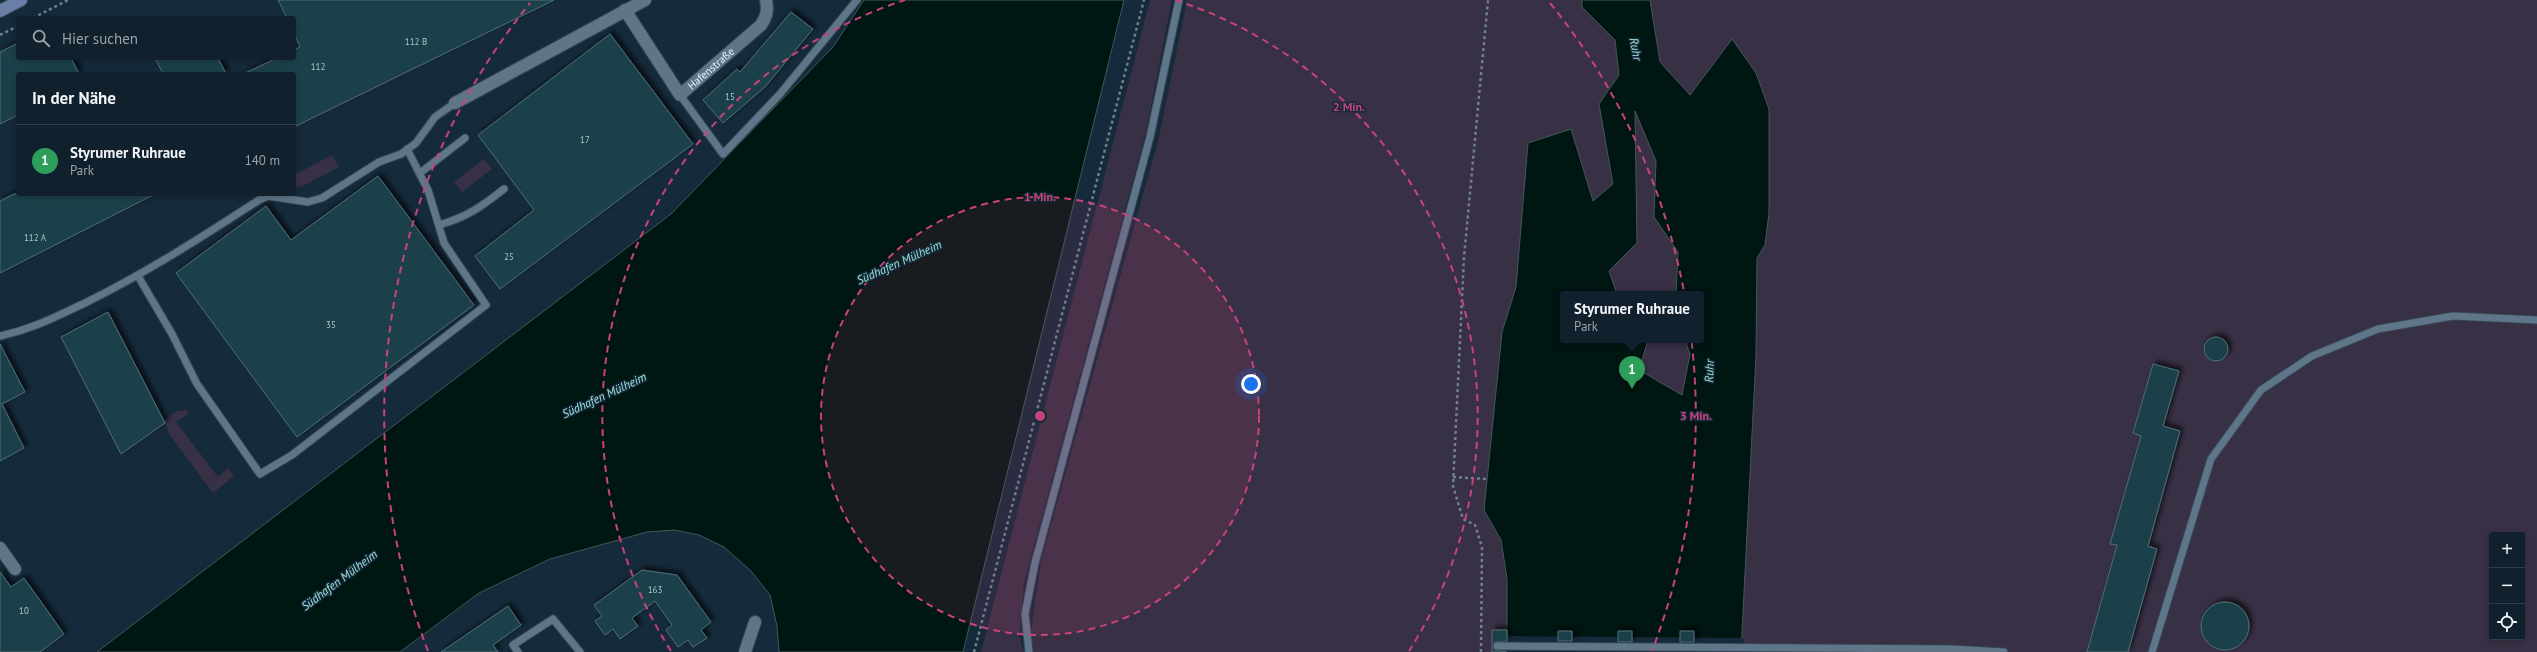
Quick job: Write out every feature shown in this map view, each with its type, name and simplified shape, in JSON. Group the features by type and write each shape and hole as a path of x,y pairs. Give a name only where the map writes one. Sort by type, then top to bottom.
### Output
{"main road":[{"path":"0,11 21,0"}],"street":[{"path":"455,103 645,0"},
{"name":"Hafenstraße","path":"625,10 680,95 761,25 766,17 768,7 766,0"},
{"path":"0,548 15,569"},
{"path":"745,652 755,622"}],"lane":[{"path":"680,95 723,154 780,94 857,0"},
{"path":"1029,652 1025,614 1035,563 1150,137 1179,0"},
{"path":"0,336 31,329 138,276 259,200 268,196 308,202 322,198 380,162 416,143 435,117 455,103"},
{"path":"420,173 465,138"},
{"path":"138,276 172,334 197,384 260,474 292,455 486,305 444,243 420,173 407,149"},
{"path":"439,225 462,219 476,211 504,189"},
{"path":"2152,652 2211,459 2261,390 2312,356 2378,329 2453,316 2537,320"},
{"path":"518,652 513,645 553,619 580,652"},
{"path":"1497,646 1952,649 2004,652"}],"path":[{"path":"37,16 68,0"},
{"path":"974,652 1144,0"},
{"path":"1481,652 1482,547 1475,525 1463,519 1453,486 1453,477 1464,257 1488,0"},
{"path":"0,35 16,27"},
{"path":"1453,477 1487,479"}],"shaded area":[{"path":"1150,0 1172,0 1146,132 1024,583 1019,636 1024,652 981,652"},
{"path":"1187,0 2537,0 2537,652 1028,652 1041,561 1159,137"},
{"path":"332,155 339,167 303,186 296,188 296,174"},
{"path":"484,159 492,169 462,192 454,182"},
{"path":"186,410 188,414 176,422 218,477 228,468 234,476 213,493 169,434 164,420 177,411"}],"water":[{"name":"Südhafen Mülheim","path":"864,0 1124,0 963,652 779,652 777,626 770,595 751,571 724,547 699,535 674,530 647,532 550,559 479,593 400,652 97,652 671,214 833,47"},
{"name":"Ruhr","path":"1582,0 1650,0 1660,62 1690,95 1732,39 1756,73 1769,109 1769,213 1765,245 1757,258 1756,355 1741,652 1507,652 1507,579 1501,540 1484,510 1502,332 1516,287 1528,143 1571,129 1593,201 1613,184 1599,104 1619,75 1615,40 1582,7","holes":["1635,111 1656,161 1654,217 1678,252 1676,291 1704,291 1704,343 1686,343 1690,354 1682,395 1639,370 1647,343 1560,343 1560,291 1616,291 1609,271 1637,243"]}],"pier":[{"path":"1505,636 1744,638 1743,652 1505,652"}],"building":[{"path":"278,0 554,0 296,126 296,72 247,72 273,60 296,60 296,49 300,47 296,38 296,16 286,16"},
{"path":"791,12 813,29 765,87 723,123 703,100 737,69 740,72"},
{"path":"610,34 693,144 500,289 475,256 534,210 478,135"},
{"path":"16,44 16,60 72,60 78,72 16,72 16,116 0,124 0,52"},
{"path":"156,60 219,60 225,72 162,72"},
{"path":"378,176 474,305 297,437 176,273 266,206 291,240"},
{"path":"14,194 16,194 16,196 151,196 0,273 0,201"},
{"path":"108,312 165,423 121,454 61,337"},
{"path":"2216,337 2224,341 2228,349 2224,357 2216,361 2208,357 2204,349 2208,341"},
{"path":"0,344 25,392 2,404 24,448 0,461"},
{"path":"2153,364 2179,371 2163,426 2180,431 2148,546 2157,549 2128,652 2087,652 2117,545 2110,544 2141,436 2133,433"},
{"path":"642,570 677,575 711,622 701,630 707,638 693,647 688,640 678,647 666,630 672,625 655,601 632,618 638,626 620,639 613,629 605,635 595,621 602,616 594,605"},
{"path":"0,572 11,587 24,578 64,634 40,652 0,652"},
{"path":"2220,602 2230,602 2239,606 2245,612 2248,617 2248,635 2239,646 2230,650 2220,650 2211,646 2205,640 2201,631 2201,621 2205,612 2211,606"},
{"path":"508,606 521,625 493,645 498,652 441,652"},
{"path":"1492,630 1507,630 1507,641 1495,642 1492,646"},
{"path":"1558,631 1572,631 1572,641 1558,641"},
{"path":"1618,631 1632,631 1632,642 1618,642"},
{"path":"1680,631 1694,631 1694,642 1680,642"},
{"path":"1492,646 1495,650 1507,652 1492,652"}],"place":[{"name":"Styrumer Ruhraue","path":"1632,389"}]}
